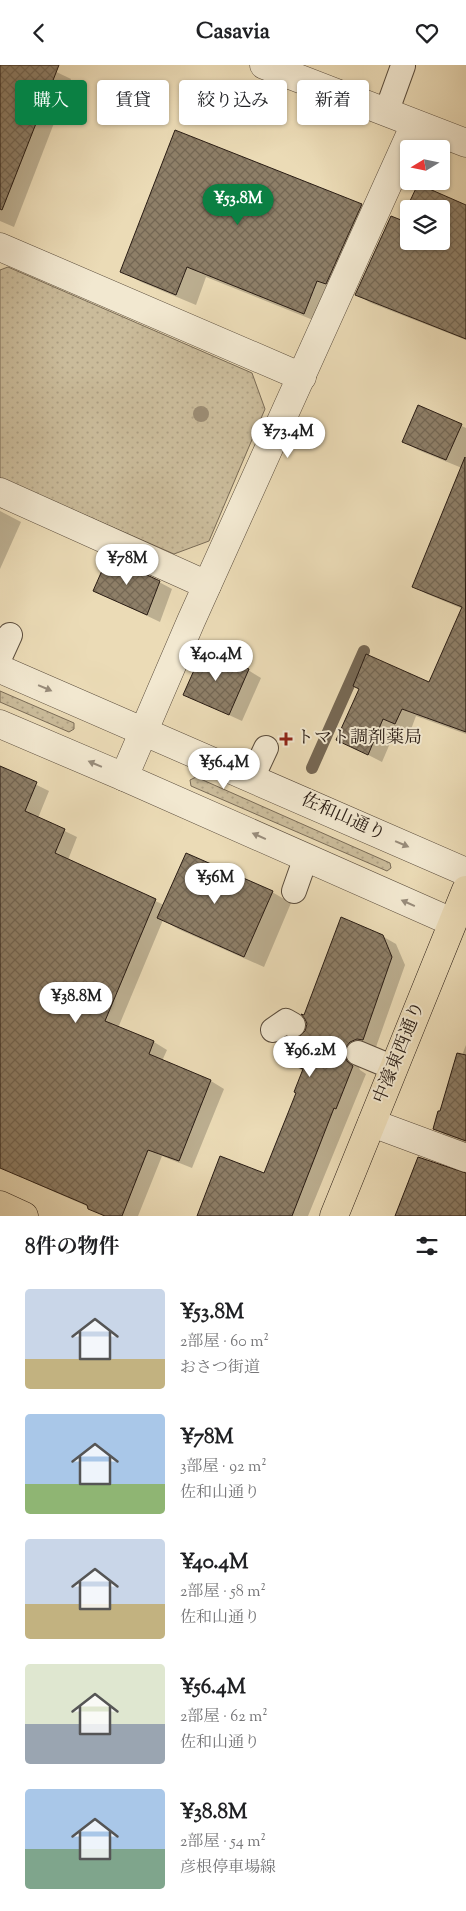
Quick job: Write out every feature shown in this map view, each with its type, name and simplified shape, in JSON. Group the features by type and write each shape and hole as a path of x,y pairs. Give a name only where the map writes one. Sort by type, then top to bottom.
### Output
{"main road":[{"name":"中濠東西通り","path":"334,1216 466,890"},
{"path":"0,1205 24,1216"}],"street":[{"path":"264,65 309,73 386,113 466,143"},
{"path":"124,777 144,731 198,625 207,585 280,443 302,377 328,339 415,124"},
{"path":"0,247 302,377"},
{"path":"0,491 207,585"},
{"name":"佐和山通り","path":"0,669 466,872"},
{"path":"0,724 452,922"},
{"path":"372,1123 466,1158"}],"lane":[{"path":"386,113 404,65"},
{"path":"0,657 10,635"},
{"path":"252,779 266,748"},
{"path":"294,891 306,857"},
{"path":"358,1053 394,1068"}],"shaded area":[{"path":"8,267 252,373 265,409 209,541 174,554 0,478 0,270"},
{"path":"0,691 74,723 74,729 69,732 0,702"},
{"path":"196,777 390,863 391,868 387,871 191,786 190,780"}],"building":[{"path":"0,65 59,65 53,80 15,80 15,125 35,125 2,210 0,209"},
{"path":"175,130 362,204 326,284 317,281 304,314 187,267 176,295 120,272"},
{"path":"415,190 432,190 466,205 466,339 355,295 391,216 400,220 400,250 450,250 450,200 410,200"},
{"path":"418,405 462,424 446,460 402,442"},
{"path":"465,457 466,732 402,709 395,724 383,719 368,755 336,740 359,689 353,686 366,654 429,682 462,607 412,587"},
{"path":"108,557 160,581 147,615 93,591"},
{"path":"203,650 249,669 229,715 183,695"},
{"path":"0,766 37,782 25,811 65,829 55,853 156,899 105,1021 154,1041 149,1054 211,1080 179,1161 148,1150 122,1216 105,1216 88,1209 87,1205 0,1168"},
{"path":"186,853 273,891 244,957 157,918"},
{"path":"341,917 383,935 392,957 363,1040 357,1039 350,1042 345,1048 344,1054 347,1061 353,1066 336,1109 334,1108 292,1216 197,1216 220,1156 264,1173 296,1093 294,1092 303,1069 279,1060 288,1037 294,1039 305,1031 307,1024 301,1014 304,1015"},
{"path":"457,1053 466,1055 466,1141 433,1129"},
{"path":"418,1157 466,1173 466,1216 395,1216"}],"waterway":[{"path":"312,768 364,651"}],"place":[{"name":"トマト調剤薬局","path":"286,739"}]}
